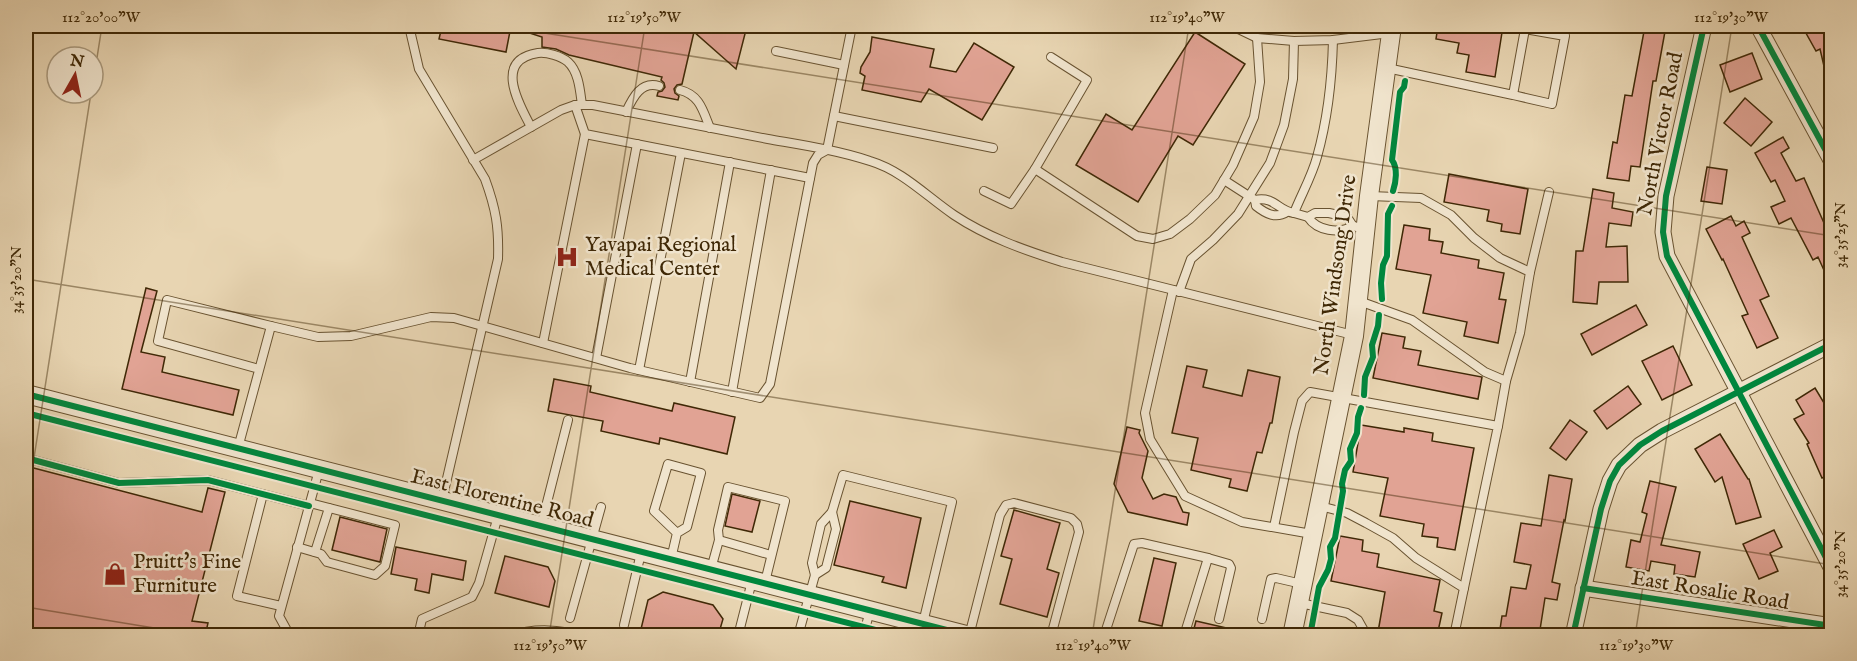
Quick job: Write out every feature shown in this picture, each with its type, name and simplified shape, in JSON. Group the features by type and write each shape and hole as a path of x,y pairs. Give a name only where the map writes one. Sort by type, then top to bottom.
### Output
{"street":[{"name":"North Victor Road","path":"1704,26 1666,196 1663,232 1667,256 1832,570"},
{"path":"1758,26 1832,162"},
{"name":"North Windsong Drive","path":"1292,636 1354,336 1358,300 1360,227 1370,196 1391,29"},
{"path":"1573,636 1600,509 1610,481 1619,465 1640,445 1662,431 1832,345"},
{"name":"East Florentine Road","path":"26,394 969,635"},
{"name":"East Rosalie Road","path":"1583,588 1832,626"}],"lane":[{"path":"409,26 419,69 485,179 499,230 498,259 442,500"},
{"path":"259,369 158,341 167,300 318,337 351,336 431,317 454,318 639,370 760,398 770,384 813,163 818,155 827,150 852,26"},
{"path":"1232,26 1257,38 1294,41 1333,40 1391,29"},
{"path":"1386,67 1552,104 1565,36 1525,29 1513,95"},
{"path":"1035,169 1137,236 1153,239 1170,234 1215,195 1233,165 1254,117 1260,82 1257,38"},
{"path":"1252,198 1256,207 1274,216 1281,217 1291,213 1317,159 1332,85 1333,40"},
{"path":"1294,41 1293,79 1284,125 1270,163 1252,198 1213,240 1191,259 1176,291 1146,413 1150,439 1185,496 1242,522 1312,534"},
{"path":"776,51 844,65"},
{"path":"531,127 513,89 515,66 528,55 542,53 554,55 568,62 576,73 578,105 585,134 543,343"},
{"path":"984,191 1011,204 1035,169 1087,81 1051,57"},
{"path":"626,112 632,98 642,87 653,84 659,86"},
{"path":"680,90 690,93 701,105 710,128"},
{"path":"473,160 561,110 578,105 594,105 827,150 871,161 896,172 921,188 952,214 983,232 1019,248 1062,262 1354,336"},
{"path":"834,116 993,148"},
{"path":"585,134 810,178"},
{"path":"596,358 637,144"},
{"path":"639,370 681,153"},
{"path":"690,382 730,162"},
{"path":"732,392 771,170"},
{"path":"1224,180 1252,198 1265,198 1291,213 1308,217 1315,213 1329,213 1347,217 1360,227"},
{"path":"1454,636 1506,381 1520,333 1530,272 1549,192"},
{"path":"1370,196 1421,198 1451,215 1474,238 1500,258 1530,272"},
{"path":"1308,217 1319,227 1334,230 1344,231 1360,227"},
{"path":"1358,300 1412,320 1485,372 1506,381"},
{"path":"238,448 271,326"},
{"path":"1274,527 1302,401 1310,393 1498,426"},
{"path":"541,525 568,420"},
{"path":"26,458 119,483 208,480 395,525 385,566 375,575 327,562 321,554 297,547"},
{"path":"671,559 677,533 687,527 701,473 668,464 654,511 677,533"},
{"path":"290,636 279,616 319,469"},
{"path":"798,636 815,575 812,563 821,524 832,512 843,475 952,502 923,623"},
{"path":"711,569 719,540 718,530 728,487 785,501 771,555 758,581 738,636"},
{"path":"263,494 237,596 281,606"},
{"path":"969,635 1000,515 1006,505 1014,503 1071,518 1077,524 1079,532 1052,636"},
{"path":"1318,506 1347,513 1393,538 1416,558 1464,588"},
{"path":"570,618 602,507"},
{"path":"315,552 329,508"},
{"path":"815,575 826,568 836,529 832,512"},
{"path":"418,636 422,619 472,597 480,583 498,515"},
{"path":"719,540 771,555"},
{"path":"1104,636 1134,544 1142,543 1229,564 1231,568 1219,620"},
{"path":"624,625 641,551"},
{"path":"1184,636 1208,558"},
{"path":"1262,619 1271,579 1302,584"},
{"path":"1298,603 1347,613 1358,620 1367,636"},
{"path":"863,636 870,610"},
{"path":"509,636 520,632 545,633 552,629 587,636"}],"building":[{"path":"442,26 511,26 506,52 439,39"},
{"path":"514,26 747,26 736,69 694,32 682,84 677,85 674,89 679,96 678,100 657,96 658,92 665,87 661,80 662,77 542,47 542,37 514,28"},
{"path":"1438,26 1503,26 1495,77 1466,72 1469,55 1457,53 1459,43 1436,39"},
{"path":"1645,26 1666,26 1656,81 1653,81 1640,167 1631,166 1629,181 1607,178 1613,142 1617,143 1625,95 1632,96"},
{"path":"1802,26 1828,26 1832,33 1832,79 1827,79 1820,49 1816,51"},
{"path":"1195,32 1245,64 1193,145 1178,136 1138,202 1076,165 1106,114 1132,130"},
{"path":"872,37 934,49 930,67 956,72 974,43 1014,67 982,120 929,89 921,102 862,90 865,76 860,73 861,67 870,52"},
{"path":"1752,53 1762,79 1730,92 1720,65"},
{"path":"1745,98 1772,122 1751,146 1724,123"},
{"path":"1783,137 1789,148 1781,153 1796,181 1804,178 1824,223 1828,221 1832,227 1832,288 1818,257 1813,260 1791,218 1779,224 1771,207 1785,201 1775,180 1771,182 1755,153"},
{"path":"1707,167 1727,170 1722,204 1701,201"},
{"path":"1449,174 1528,189 1520,234 1501,231 1502,224 1487,221 1489,210 1444,202"},
{"path":"1593,189 1614,193 1612,208 1633,212 1631,226 1609,223 1606,247 1627,246 1628,282 1599,282 1597,304 1573,302 1576,251 1583,251"},
{"path":"1731,216 1736,226 1744,221 1750,233 1742,237 1769,296 1760,300 1778,338 1757,348 1742,316 1748,314 1723,259 1706,229"},
{"path":"1404,225 1430,229 1429,240 1443,242 1441,253 1479,260 1478,268 1504,273 1499,299 1506,300 1498,343 1464,336 1467,322 1423,313 1431,275 1396,269"},
{"path":"146,288 157,291 141,352 165,357 162,372 239,390 233,415 122,389"},
{"path":"1636,305 1647,325 1592,355 1581,334"},
{"path":"1382,333 1405,337 1403,348 1421,351 1418,365 1482,377 1478,399 1373,378"},
{"path":"1673,346 1692,385 1662,400 1642,361"},
{"path":"1187,366 1207,370 1203,387 1242,396 1248,370 1280,377 1272,423 1270,423 1262,453 1257,452 1247,491 1229,487 1231,479 1191,470 1198,438 1172,433"},
{"path":"554,379 591,386 590,392 672,411 674,403 735,417 727,454 660,438 659,444 601,431 603,421 548,411"},
{"path":"1628,386 1641,404 1607,429 1594,411"},
{"path":"1815,388 1824,403 1827,401 1832,408 1832,474 1822,478 1807,444 1809,443 1794,419 1804,414 1796,400"},
{"path":"1570,420 1587,432 1566,460 1550,448"},
{"path":"1361,425 1404,432 1404,428 1433,433 1432,441 1474,448 1455,550 1437,547 1438,538 1422,536 1424,524 1380,516 1388,478 1353,472"},
{"path":"1127,427 1140,430 1139,433 1148,451 1142,478 1153,499 1164,494 1176,497 1183,512 1189,513 1187,525 1128,512 1114,484"},
{"path":"1720,434 1749,479 1761,517 1736,524 1722,477 1715,482 1695,449"},
{"name":"Pruitt's Fine Furniture","path":"26,466 202,512 208,488 225,492 192,621 208,623 205,636 26,636"},
{"path":"1549,475 1572,479 1552,582 1560,584 1557,600 1545,598 1539,636 1499,636 1502,616 1506,616 1511,587 1526,589 1531,565 1514,562 1521,523 1541,526"},
{"path":"1650,481 1676,487 1661,545 1700,552 1695,577 1674,574 1675,565 1651,561 1649,571 1626,567 1631,540 1640,542 1647,514 1642,512"},
{"path":"732,494 760,501 752,532 725,526"},
{"path":"850,501 921,518 906,588 882,582 884,577 834,565"},
{"path":"1014,510 1060,523 1047,569 1059,573 1047,617 1000,604 1012,559 1001,556"},
{"path":"340,517 387,529 380,562 332,550"},
{"path":"1774,530 1782,547 1770,553 1778,571 1759,579 1743,544"},
{"path":"1340,536 1363,540 1362,551 1379,554 1377,567 1440,580 1434,611 1442,613 1437,636 1394,636 1378,632 1385,592 1331,581"},
{"path":"396,547 466,561 463,580 432,574 429,593 415,590 417,579 391,574"},
{"path":"505,556 548,567 555,581 549,607 495,593"},
{"path":"1154,558 1176,563 1162,626 1139,621"},
{"path":"663,592 713,605 723,619 718,636 668,636 641,629 648,600"},
{"path":"1196,621 1240,631 1240,636 1192,636"}],"cycle path":[{"path":"1704,26 1666,196 1663,232 1667,256 1832,569"},
{"path":"1758,26 1832,162"},
{"path":"1393,191 1396,171 1392,160 1400,92 1405,81"},
{"path":"1382,299 1381,283 1383,265 1387,256 1388,214 1392,206"},
{"path":"1364,395 1365,377 1373,357 1372,345 1379,315"},
{"path":"1573,636 1601,509 1610,481 1619,465 1640,445 1662,431 1832,344"},
{"path":"26,394 970,636"},
{"path":"1310,636 1319,587 1331,559 1330,547 1335,538 1343,491 1342,484 1345,470 1351,461 1350,449 1357,433 1361,408"},
{"path":"26,413 899,636"},
{"path":"26,458 119,483 208,480 309,506"},
{"path":"1583,588 1832,626"}],"place":[{"name":"Yavapai Regional Medical Center","path":"567,257"},
{"name":"Pruitt's Fine Furniture","path":"115,574"}]}
